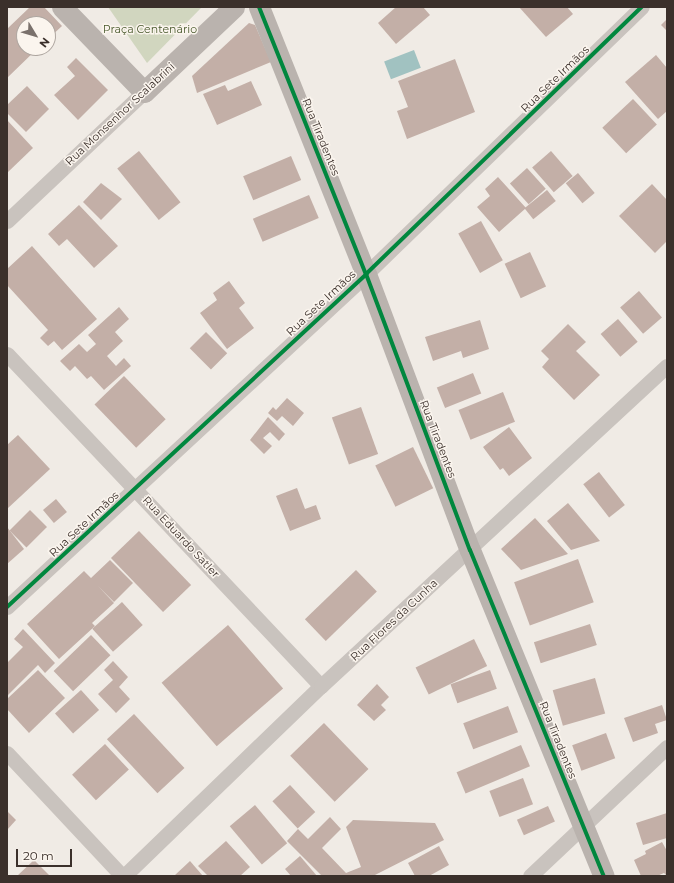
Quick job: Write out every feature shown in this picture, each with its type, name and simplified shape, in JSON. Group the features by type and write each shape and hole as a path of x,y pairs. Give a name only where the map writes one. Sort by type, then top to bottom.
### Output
{"street":[{"path":"62,7 144,92"},
{"name":"Rua Monsenhor Scalabrini","path":"7,221 234,7"},
{"name":"Rua Tiradentes","path":"259,7 366,274 470,550 584,824 604,876"},
{"name":"Rua Sete Irmãos","path":"7,607 366,274 642,7"},
{"name":"Rua Eduardo Satler","path":"7,354 321,686"},
{"name":"Rua Flores da Cunha","path":"123,876 321,686 470,550 667,366"},
{"path":"530,876 667,747"},
{"path":"7,753 123,876"}],"green space":[{"name":"Praça Centenário","path":"108,7 202,7 147,63"}],"water":[{"path":"414,50 421,68 391,79 384,61"}],"building":[{"path":"30,7 44,7 53,16 21,16"},
{"path":"396,7 423,7 430,15 396,44 378,23"},
{"path":"519,7 567,7 573,14 546,37"},
{"path":"667,19 667,31 661,25"},
{"path":"16,20 16,56 30,56 7,78 7,29"},
{"path":"56,20 62,26 56,32"},
{"path":"249,23 255,25 271,62 197,93 192,76"},
{"path":"656,55 667,68 667,111 658,119 625,82"},
{"path":"76,58 108,90 78,120 54,95 75,76 67,67"},
{"path":"455,59 475,112 407,139 397,111 408,107 398,81"},
{"path":"251,81 262,105 217,125 203,94 225,85 228,91"},
{"path":"27,86 49,109 26,132 7,113 7,105"},
{"path":"633,99 657,125 626,153 602,128"},
{"path":"7,120 33,148 7,173"},
{"path":"139,151 181,202 159,220 117,169"},
{"path":"551,151 573,176 554,192 532,167"},
{"path":"291,156 301,180 253,200 243,176"},
{"path":"527,168 546,189 529,204 510,183"},
{"path":"578,173 595,193 582,203 566,183"},
{"path":"498,177 526,208 499,232 477,207 490,196 485,189"},
{"path":"101,183 122,199 101,220 83,202"},
{"path":"652,184 667,200 667,241 655,253 619,216"},
{"path":"547,190 556,201 533,219 524,208"},
{"path":"309,195 319,218 263,242 253,219"},
{"path":"79,205 118,246 94,268 67,239 59,246 48,234"},
{"path":"481,221 503,260 480,273 458,234"},
{"path":"32,246 97,319 62,350 54,341 48,346 40,338 48,330 7,285 7,269"},
{"path":"530,252 546,286 521,298 505,264"},
{"path":"229,281 245,303 239,308 254,328 227,349 200,313 217,300 213,293"},
{"path":"639,291 662,317 643,334 620,307"},
{"path":"119,307 129,319 115,332 123,341 107,356 116,366 124,358 131,366 104,390 91,376 87,379 75,366 70,371 60,361 79,344 87,352 96,344 88,335"},
{"path":"618,319 638,342 620,357 601,334"},
{"path":"480,320 489,349 463,358 461,351 433,361 425,337"},
{"path":"568,324 586,342 576,351 600,375 574,400 542,367 549,359 541,351"},
{"path":"206,332 227,353 211,369 190,348"},
{"path":"473,373 481,393 445,408 437,388"},
{"path":"124,376 166,419 136,448 95,404"},
{"path":"503,392 515,422 470,440 458,410"},
{"path":"287,398 304,413 293,426 282,416 277,421 268,413 273,407 276,410"},
{"path":"361,407 378,454 349,465 332,418"},
{"path":"268,417 285,434 279,441 270,432 263,438 272,446 264,454 250,440"},
{"path":"509,427 532,458 509,476 503,468 500,470 483,447"},
{"path":"18,435 50,469 7,509 7,445"},
{"path":"413,447 433,488 395,507 375,465"},
{"path":"599,472 625,505 609,517 583,484"},
{"path":"297,488 305,509 316,505 321,519 290,531 276,496"},
{"path":"56,499 67,512 54,523 43,510"},
{"path":"568,503 600,541 571,550 547,521"},
{"path":"30,510 47,527 26,547 9,531"},
{"path":"535,518 568,554 521,570 501,549"},
{"path":"7,527 24,549 7,564"},
{"path":"139,531 191,585 163,612 111,558"},
{"path":"578,559 594,602 530,625 514,582"},
{"path":"110,560 133,583 114,602 98,586 114,603 92,623 95,626 59,659 27,624 84,571 91,578"},
{"path":"356,570 377,592 326,641 305,619"},
{"path":"122,602 143,625 113,652 92,629"},
{"path":"590,624 597,645 541,663 534,642"},
{"path":"228,625 283,688 217,746 162,683"},
{"path":"23,629 55,663 45,673 38,665 7,696 7,663 23,647 14,639"},
{"path":"91,635 110,655 73,691 54,671"},
{"path":"474,639 487,666 429,694 416,667"},
{"path":"113,661 128,677 119,687 130,699 116,713 98,694 113,680 104,670"},
{"path":"38,670 65,698 29,733 7,709 7,699"},
{"path":"490,670 497,689 457,703 451,684"},
{"path":"595,678 605,714 563,726 553,690"},
{"path":"377,684 389,697 381,705 386,710 374,721 357,705"},
{"path":"81,690 99,710 73,733 55,713"},
{"path":"662,705 667,720 655,724 658,733 633,742 624,718"},
{"path":"508,706 518,732 473,749 463,723"},
{"path":"134,714 184,768 157,793 107,739"},
{"path":"324,723 368,769 335,802 290,756"},
{"path":"606,733 615,758 581,771 572,745"},
{"path":"105,744 129,770 96,800 72,775"},
{"path":"521,745 530,766 466,794 457,772"},
{"path":"523,778 533,804 499,817 489,791"},
{"path":"290,785 315,812 298,828 272,801"},
{"path":"255,805 287,843 262,865 230,826"},
{"path":"548,806 555,822 524,835 517,820"},
{"path":"7,811 16,820 7,830"},
{"path":"667,813 667,838 643,845 636,823"},
{"path":"330,817 341,829 322,848 346,873 361,867 346,827 353,820 435,823 444,840 373,876 322,876 287,841 298,829 308,839"},
{"path":"226,841 250,867 240,876 208,876 198,866"},
{"path":"662,842 667,851 667,876 664,873 657,876 641,876 634,860 646,854 645,851"},
{"path":"439,846 449,865 429,876 415,876 408,863"},
{"path":"300,856 317,876 291,876 285,869"},
{"path":"34,860 50,876 17,876"},
{"path":"190,861 203,876 174,876"}],"cycle path":[{"path":"259,7 366,274 470,550 604,876"},
{"path":"7,607 366,274 642,7"}]}
